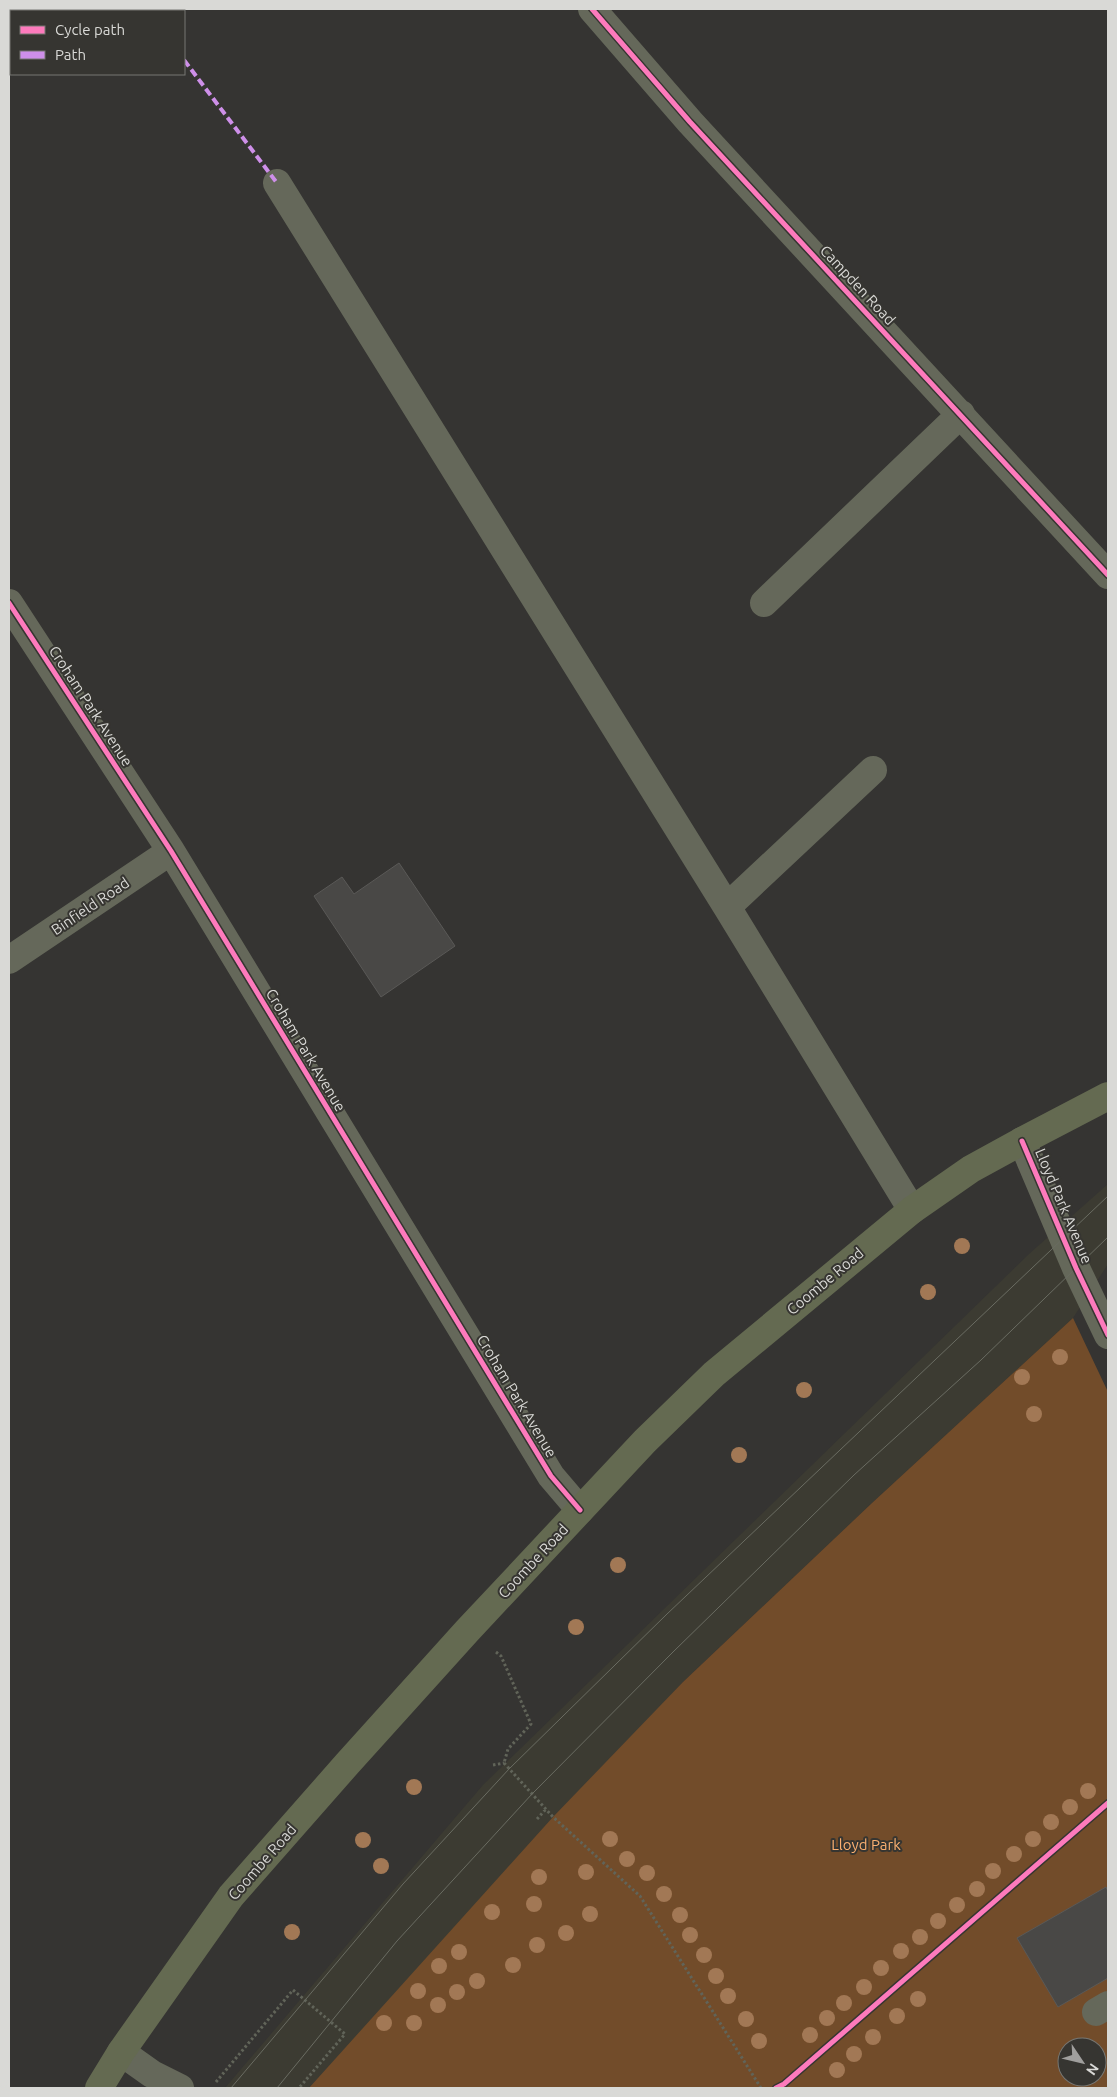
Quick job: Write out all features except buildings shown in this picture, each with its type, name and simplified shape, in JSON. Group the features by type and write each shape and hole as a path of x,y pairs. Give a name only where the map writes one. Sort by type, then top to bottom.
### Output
{"main road":[{"name":"Coombe Road","path":"99,2088 121,2052 231,1896 347,1764 468,1631 645,1441 714,1374 912,1210 971,1169 1022,1140 1108,1096"}],"street":[{"name":"Campden Road","path":"592,9 690,122 1108,575"},
{"path":"277,183 727,907 912,1210"},
{"path":"764,603 961,414"},
{"name":"Croham Park Avenue","path":"9,603 170,851 550,1476 580,1510"},
{"path":"727,907 873,770"},
{"name":"Binfield Road","path":"9,960 170,851"},
{"name":"Lloyd Park Avenue","path":"1022,1140 1073,1261 1108,1336"},
{"path":"121,2052 152,2074 180,2088"}],"path":[{"path":"468,1631 501,1656 531,1724 508,1750 504,1763"},
{"path":"492,1764 504,1763"},
{"path":"504,1763 546,1809 640,1896 761,2088"},
{"path":"537,1819 546,1809"},
{"path":"218,2079 293,1990 345,2034 298,2088"}],"shaded area":[{"path":"1108,1184 1108,1264 1073,1318 872,1503 683,1682 313,2088 225,2088 483,1785 1029,1254"}],"green space":[{"name":"Lloyd Park","path":"1073,1318 1108,1392 1108,2088 309,2088 553,1817 683,1682 872,1503"}],"tram line":[{"path":"231,2088 403,1884 509,1769 667,1614 1108,1196"},
{"path":"277,2088 397,1941 532,1794 673,1652 854,1475 981,1360 1108,1237"}],"marked path":[{"path":"185,61 277,183"}],"cycle path":[{"path":"592,9 690,122 1108,575"},
{"path":"9,603 171,851 551,1476 580,1510"},
{"path":"1022,1141 1076,1268 1108,1335"},
{"path":"776,2088 784,2084 1108,1803"}]}
